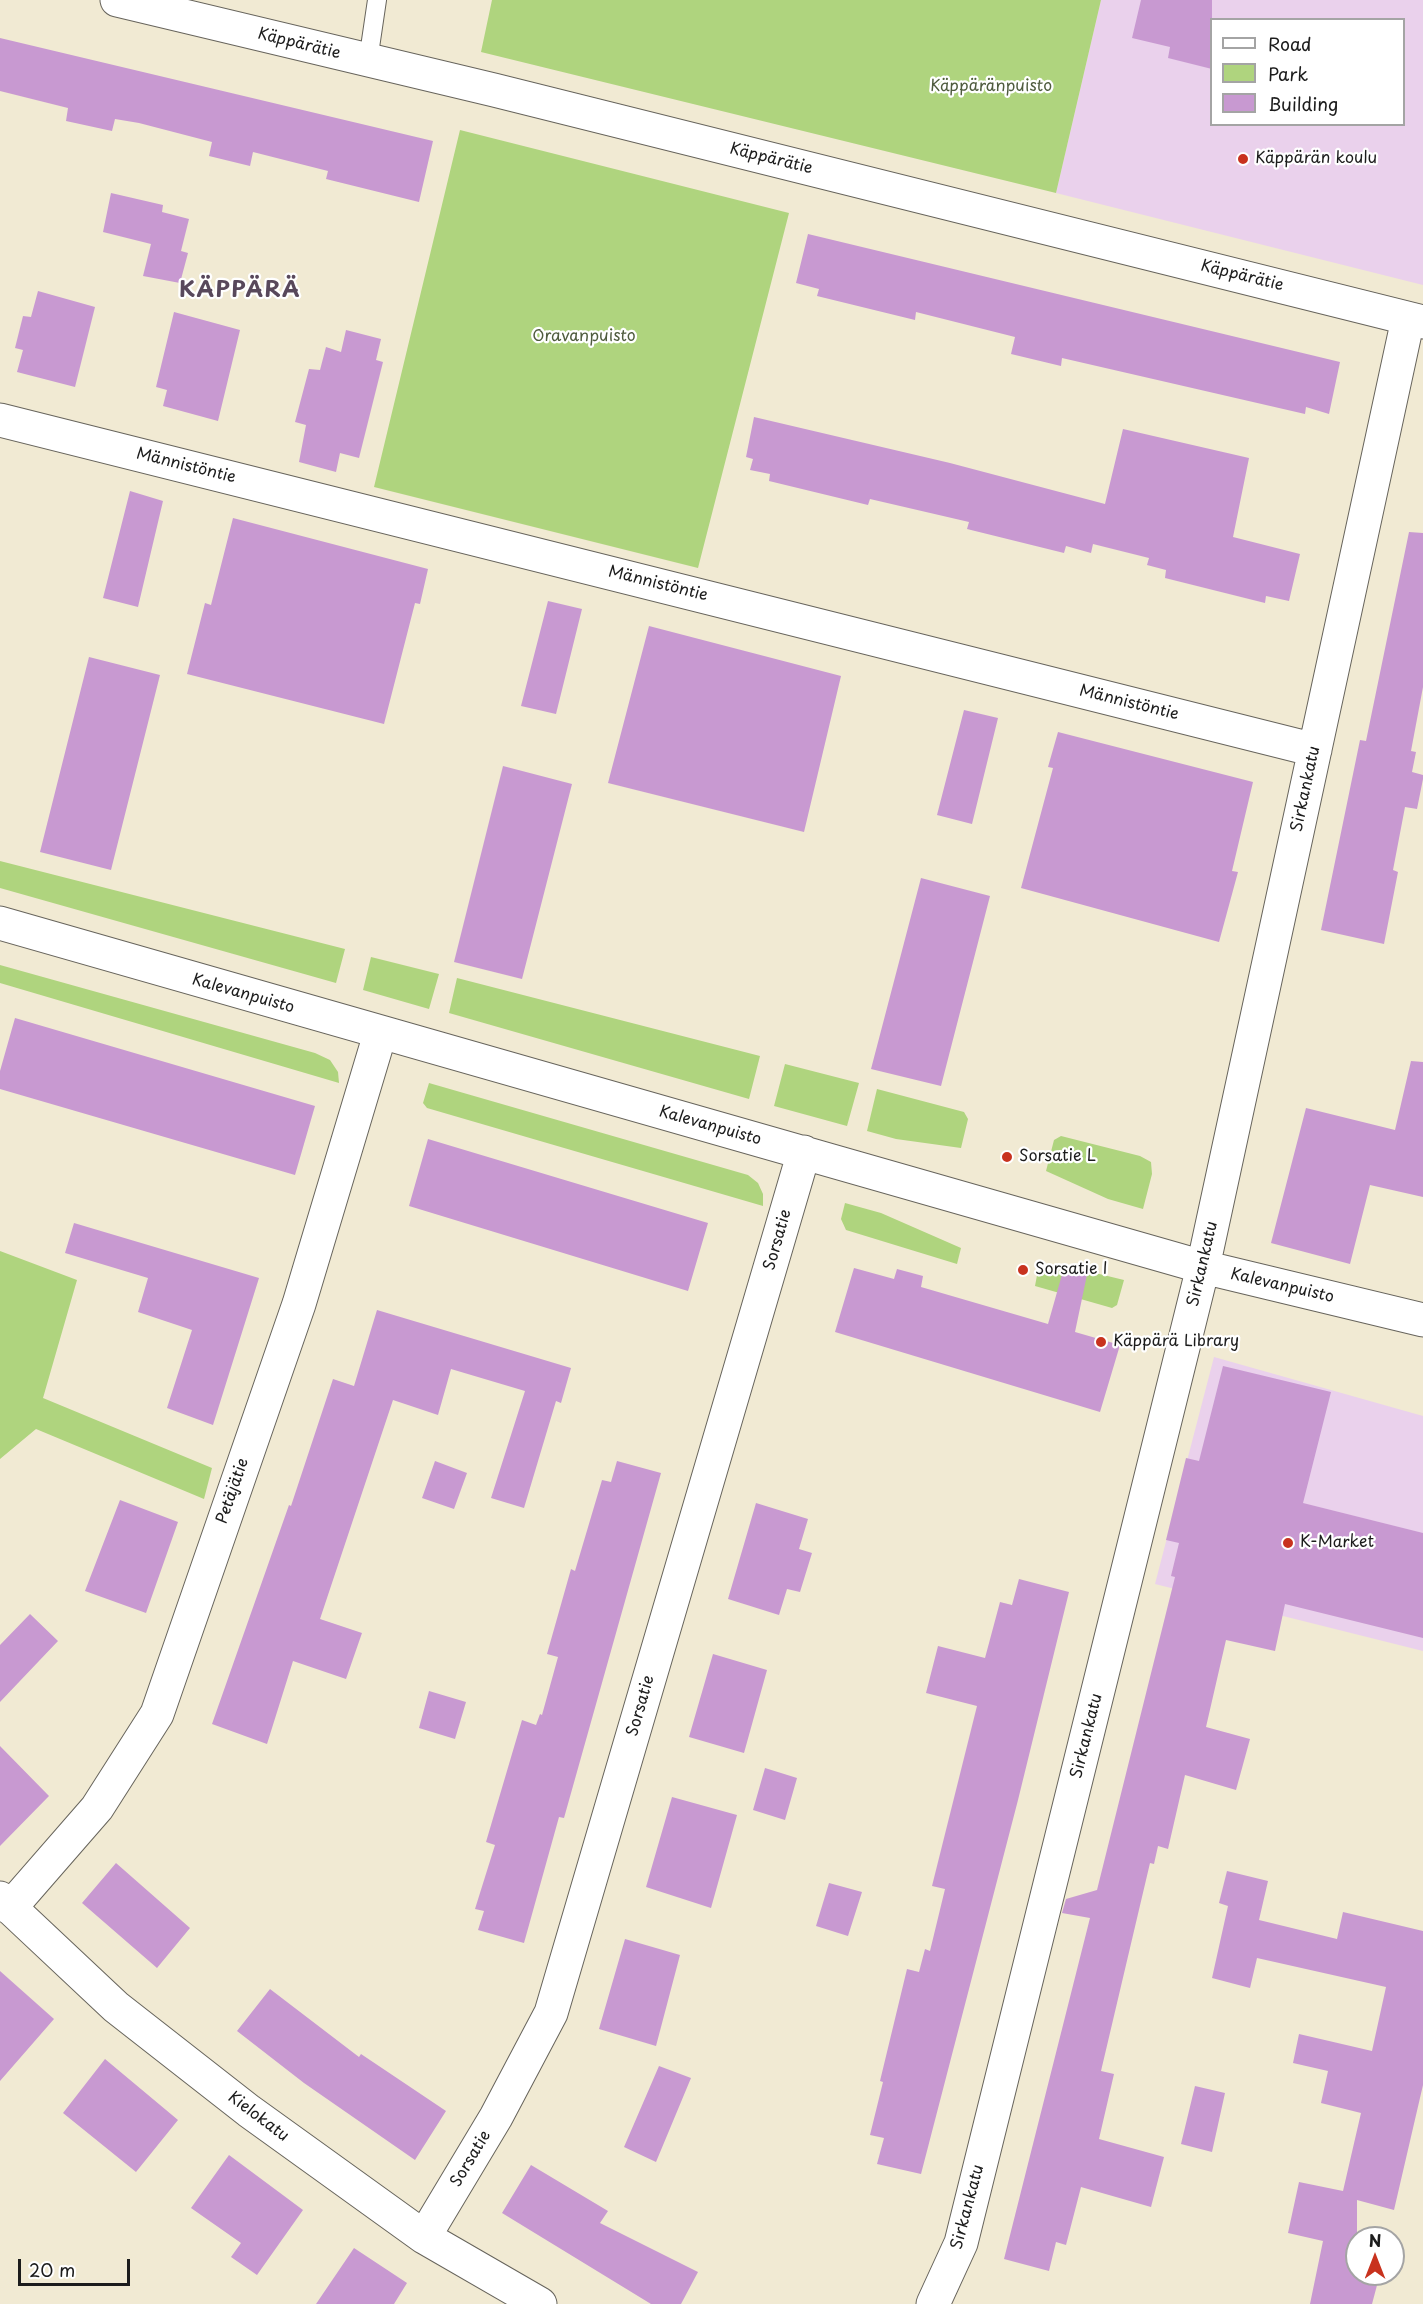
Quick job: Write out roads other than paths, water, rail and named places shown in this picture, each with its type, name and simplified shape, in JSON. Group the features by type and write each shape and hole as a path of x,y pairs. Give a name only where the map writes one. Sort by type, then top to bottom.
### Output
{"street":[{"name":"Käppärätie","path":"117,0 1415,320"},
{"name":"Sirkankatu","path":"933,2304 961,2243 1203,1267 1315,750 1415,320"},
{"name":"Männistöntie","path":"0,420 1315,750"},
{"name":"Kalevanpuisto","path":"0,923 380,1034 804,1152 1203,1267 1423,1320"},
{"name":"Petäjätie","path":"5,1903 97,1808 157,1714 299,1304 380,1034"},
{"name":"Sorsatie","path":"424,2237 496,2117 551,2013 804,1152"},
{"name":"Kielokatu","path":"5,1903 125,2014 249,2111 424,2237 540,2304"}],"lane":[{"path":"368,61 377,0"}],"place":[{"name":"Käppärän koulu","path":"1243,159"},
{"name":"Sorsatie L","path":"1007,1157"},
{"name":"Sorsatie I","path":"1023,1270"},
{"name":"Käppärä Library","path":"1101,1342"},
{"name":"K-Market","path":"1288,1543"}],"district":[{"name":"KÄPPÄRÄ","path":"240,291"}],"park label":[{"name":"Käppäränpuisto","path":"991,87"},
{"name":"Oravanpuisto","path":"584,337"}]}
